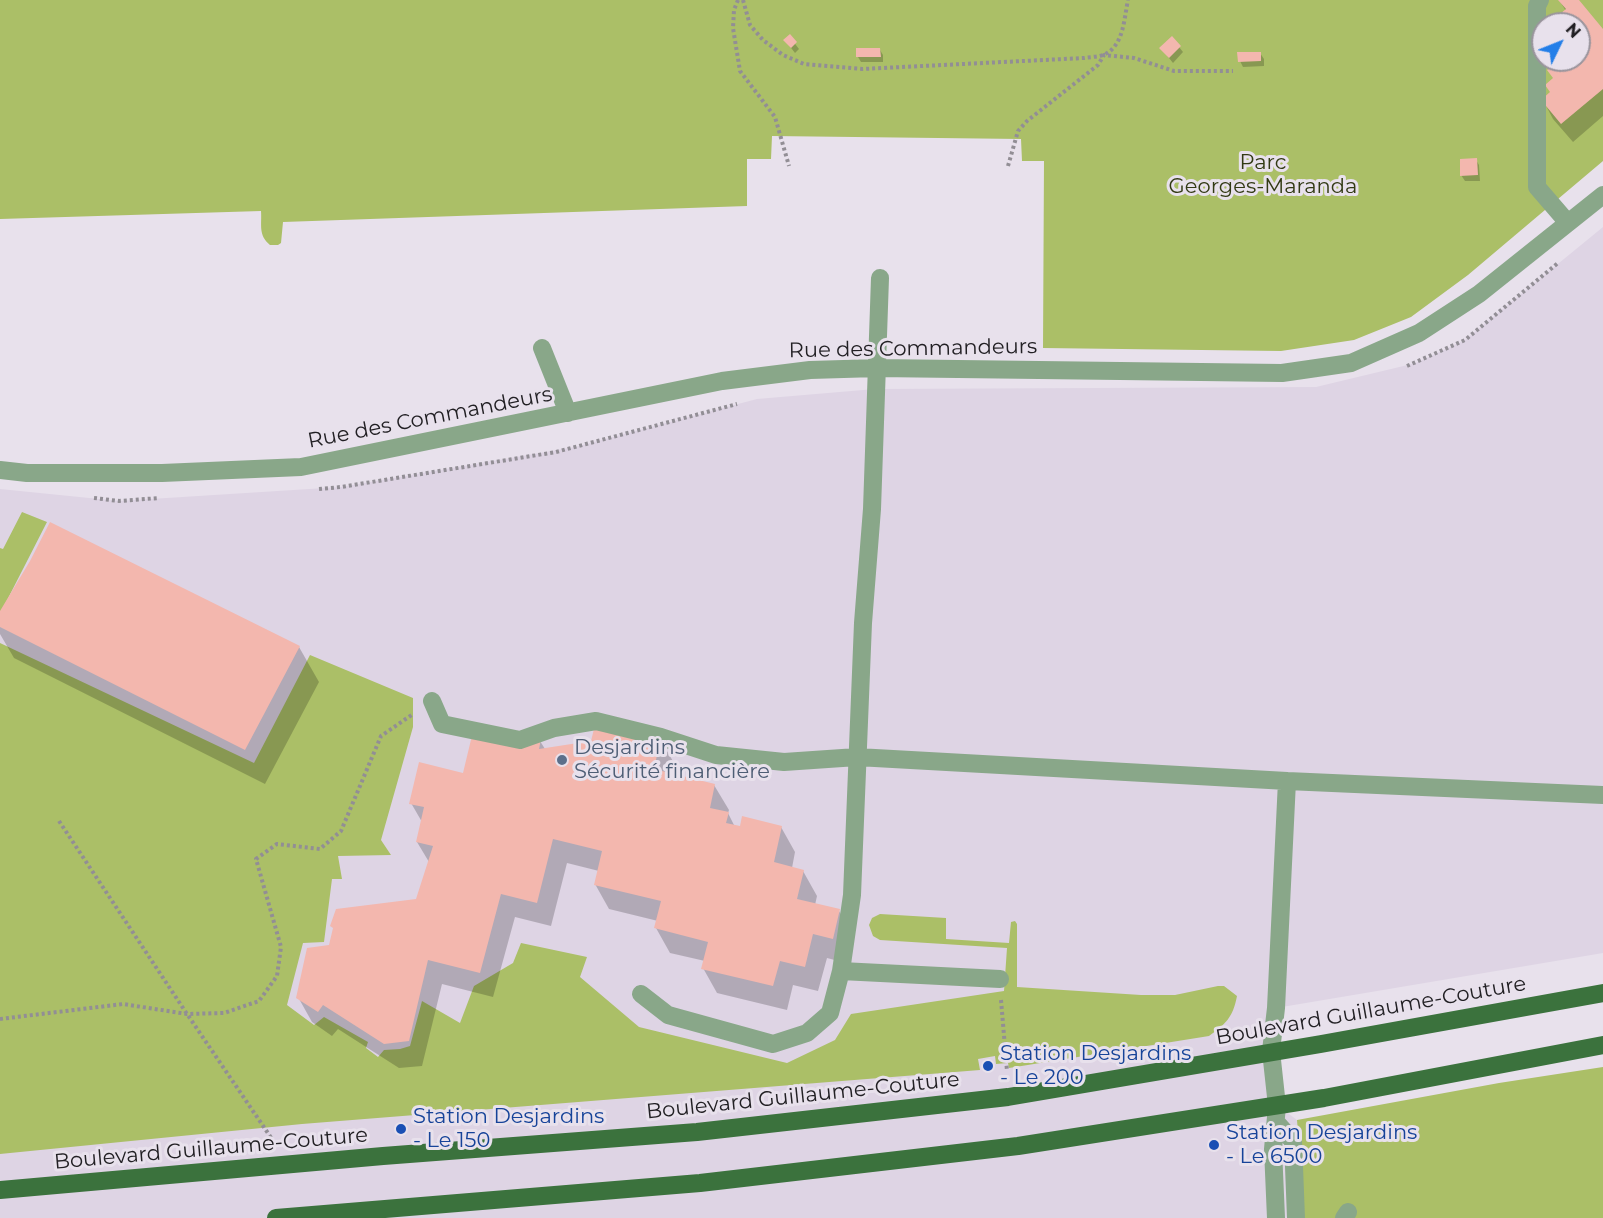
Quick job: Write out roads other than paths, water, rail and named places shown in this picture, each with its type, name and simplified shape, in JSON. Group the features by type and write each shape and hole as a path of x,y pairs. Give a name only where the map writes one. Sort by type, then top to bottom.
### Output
{"main road":[{"name":"Boulevard Guillaume-Couture","path":"0,1190 384,1156 697,1132 1008,1097 1603,993"},
{"path":"276,1218 391,1213 700,1183 1277,1114 1603,1045"}],"street":[{"path":"1539,0 1537,6 1537,187 1568,223"},
{"name":"Rue des Commandeurs","path":"0,470 27,473 162,473 301,467 722,381 810,370 877,368 1282,373 1351,363 1419,333 1479,294 1603,195"},
{"path":"641,994 668,1015 773,1044 807,1033 830,1013 841,971 852,895 863,623 872,509 880,278"},
{"path":"542,348 568,413"},
{"path":"432,701 442,724 520,740 554,728 596,721 661,737 716,755 784,762 857,757 1287,781 1603,795"},
{"path":"1276,1218 1273,1149 1277,1114 1271,1051 1276,1008 1287,781"},
{"path":"841,971 1000,979"},
{"path":"1277,1114 1293,1142 1296,1218"}],"place":[{"name":"Desjardins Sécurité financière","path":"562,760"},
{"name":"Station Desjardins - Le 200","path":"988,1066"},
{"name":"Station Desjardins - Le 150","path":"401,1129"},
{"name":"Station Desjardins - Le 6500","path":"1214,1145"}],"park label":[{"name":"Parc Georges-Maranda","path":"1263,175"}]}
